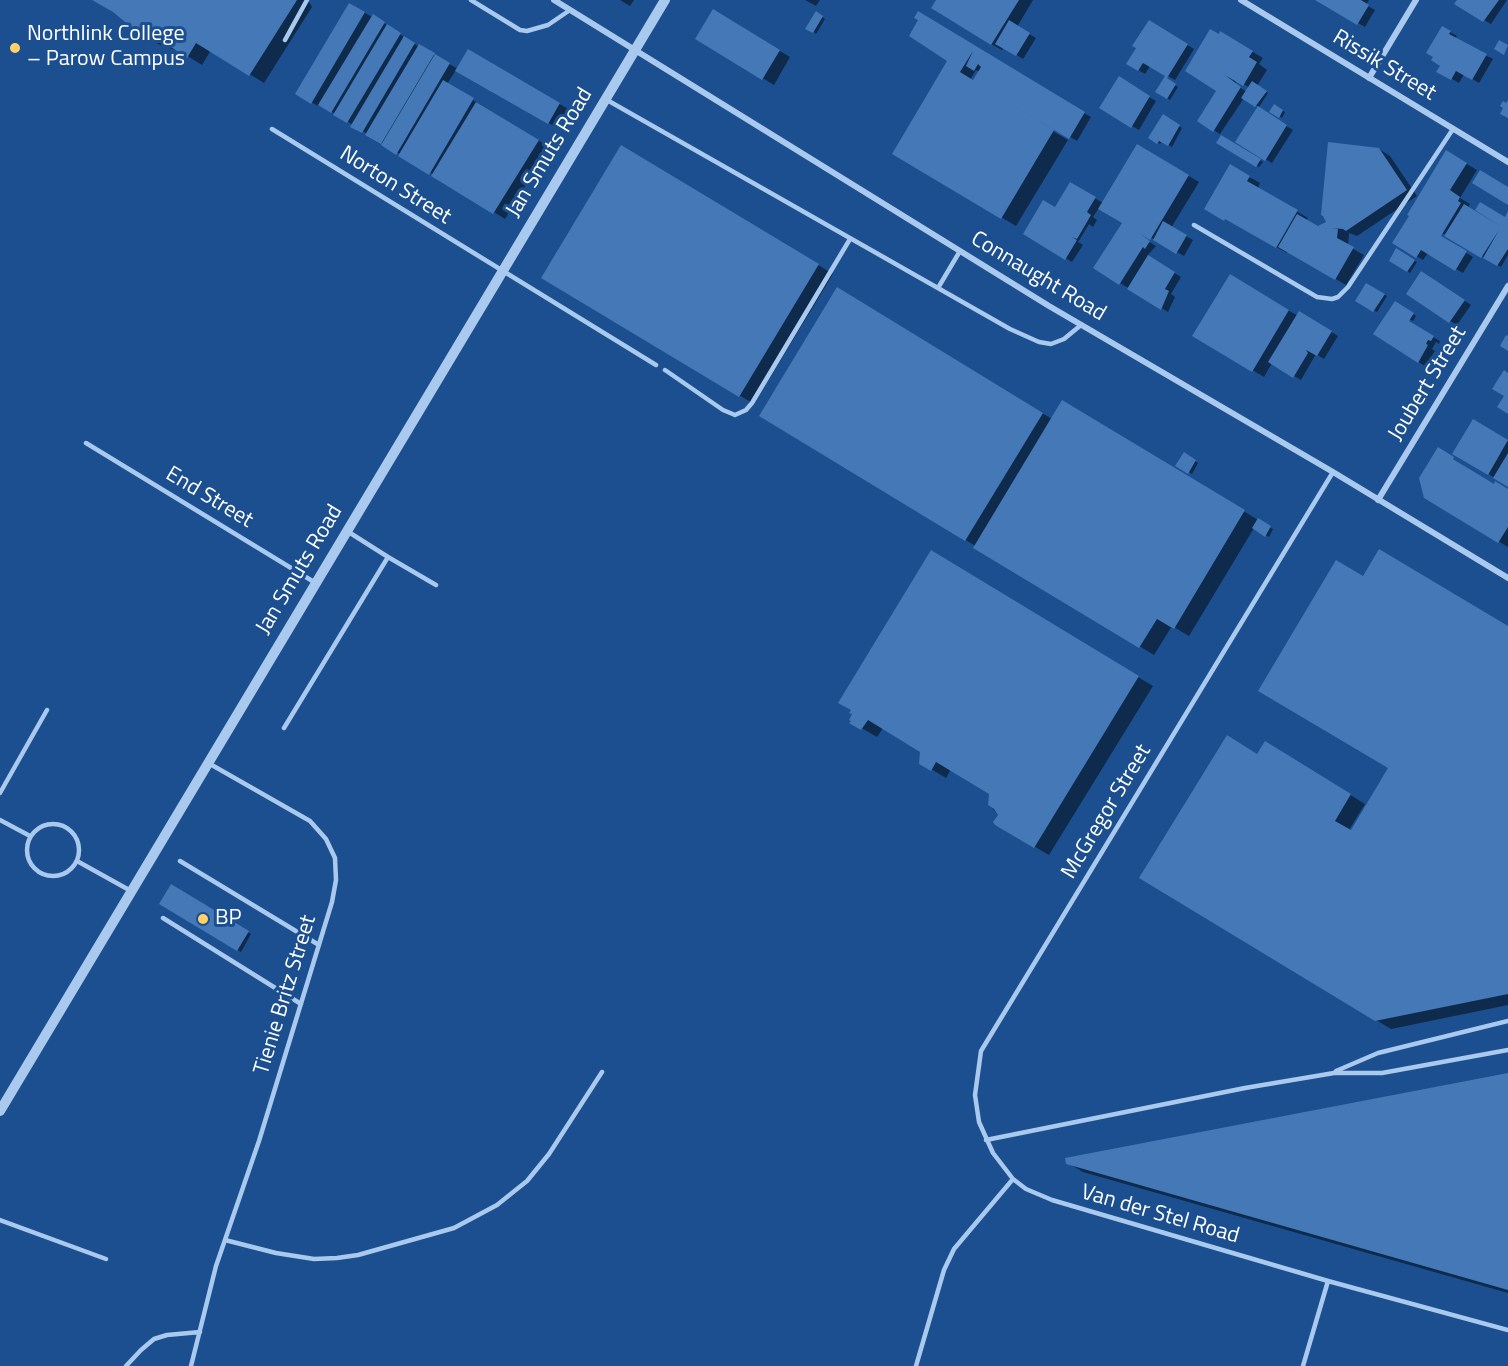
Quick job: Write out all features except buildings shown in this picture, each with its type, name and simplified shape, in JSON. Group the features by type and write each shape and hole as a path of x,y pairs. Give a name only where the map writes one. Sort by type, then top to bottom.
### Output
{"street":[{"name":"Connaught Road","path":"554,0 1081,325 1333,472 1508,578"},
{"name":"Jan Smuts Road","path":"0,1111 665,0"},
{"name":"Rissik Street","path":"1241,0 1508,162"},
{"path":"1369,78 1416,0"},
{"name":"Joubert Street","path":"1378,500 1508,286"}],"lane":[{"path":"285,40 307,0"},
{"path":"471,0 520,30 527,31 548,25 570,10"},
{"path":"605,99 1010,329 1039,342 1051,344 1064,339 1081,325"},
{"name":"Norton Street","path":"272,129 656,365"},
{"path":"1194,225 1317,297 1332,299 1338,297 1348,287 1453,129"},
{"path":"665,370 723,410 735,415 746,410 850,239"},
{"path":"938,288 960,251"},
{"name":"End Street","path":"86,443 315,582"},
{"name":"McGregor Street","path":"1013,1179 993,1153 979,1122 975,1095 981,1052 1333,472"},
{"path":"346,531 436,585"},
{"path":"284,728 388,557"},
{"path":"0,793 47,710"},
{"name":"Tienie Britz Street","path":"191,1366 225,1240 259,1141 332,903 336,880 335,858 326,839 310,821 207,763"},
{"path":"0,820 30,836"},
{"path":"49,824 60,824 70,830 77,839 80,850 77,861 70,871 59,877 46,876 35,871 28,861 26,848 30,836 38,828 49,824"},
{"path":"77,861 131,891"},
{"path":"180,861 319,945"},
{"path":"163,918 301,1004"},
{"path":"1334,1072 1378,1053 1508,1021"},
{"path":"986,1140 1334,1072 1382,1073 1508,1050"},
{"path":"225,1240 304,1258 337,1258 358,1255 454,1228 497,1205 527,1181 549,1154 602,1072"},
{"path":"916,1366 944,1270 954,1250 1013,1179"},
{"name":"Van der Stel Road","path":"1013,1179 1026,1189 1052,1200 1328,1281 1508,1330"},
{"path":"0,1220 106,1259"},
{"path":"1303,1366 1328,1281"},
{"path":"126,1366 154,1339 167,1335 200,1332"}],"place":[{"name":"Northlink College – Parow Campus","path":"15,48"},
{"name":"BP","path":"203,919"}]}
